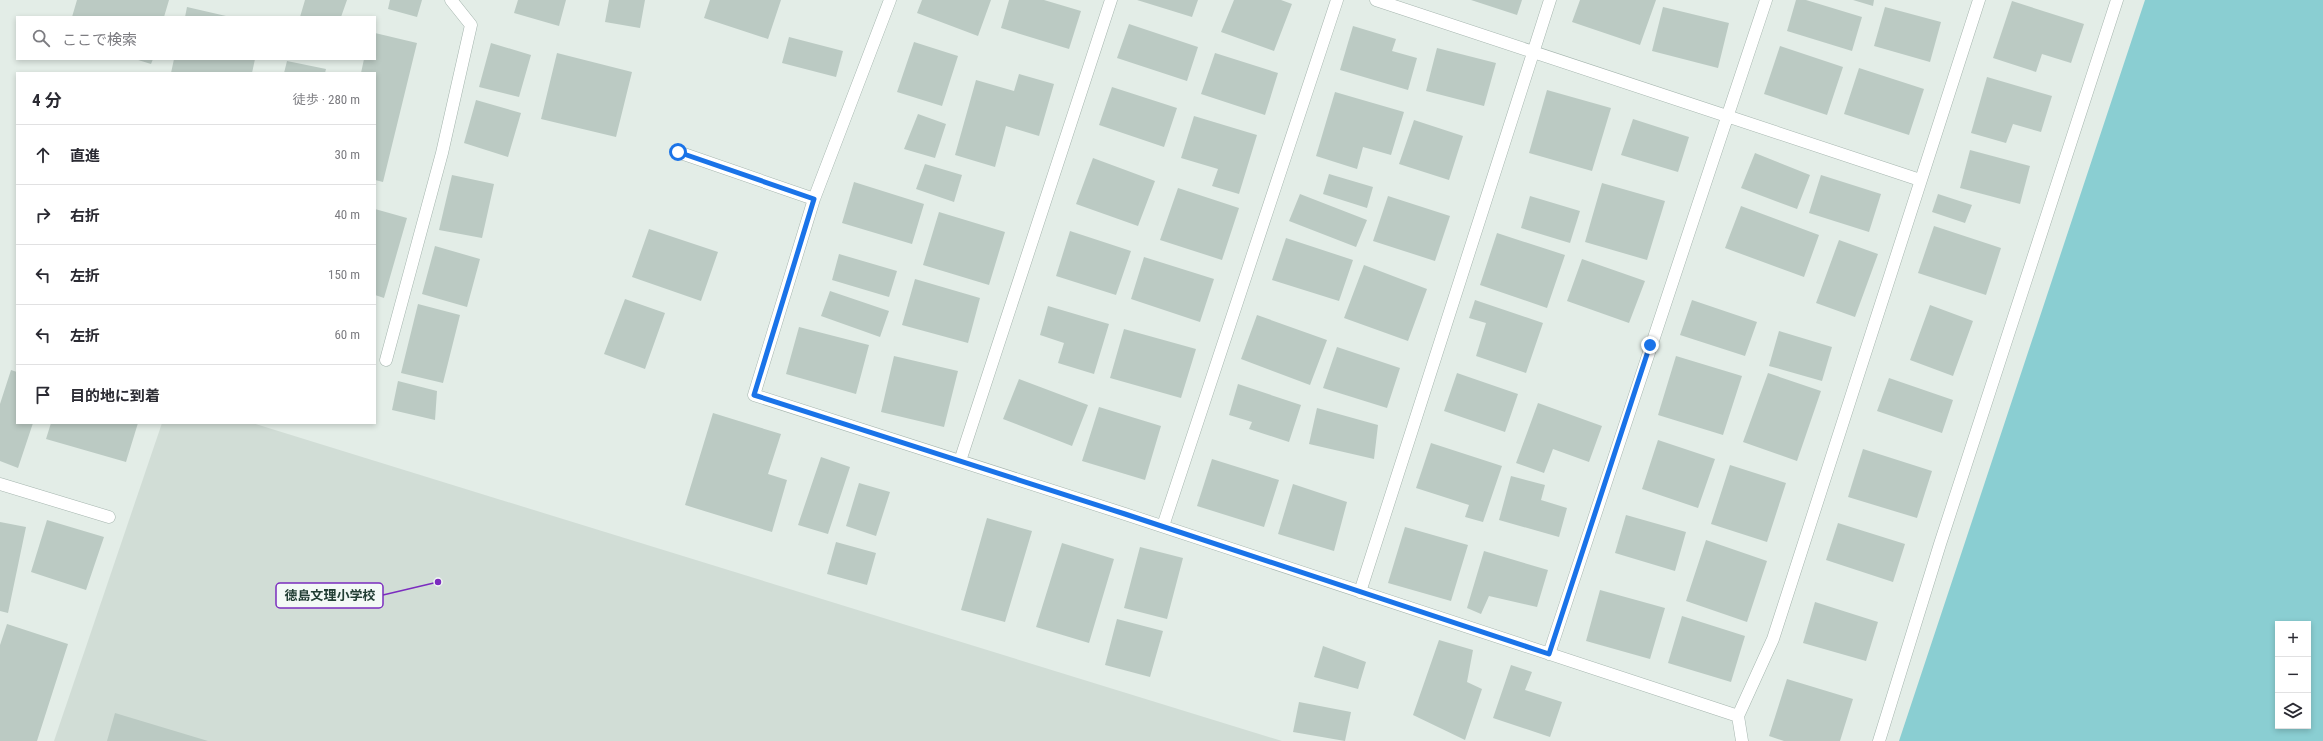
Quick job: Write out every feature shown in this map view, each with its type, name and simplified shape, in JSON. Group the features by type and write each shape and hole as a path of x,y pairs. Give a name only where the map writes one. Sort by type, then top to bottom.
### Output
{"street":[{"path":"386,360 442,153 471,25 451,0"},
{"path":"890,0 814,199 754,395 1163,526 1738,716"},
{"path":"960,461 1111,0"},
{"path":"1163,526 1337,0"},
{"path":"1376,0 1446,24 1534,51 1920,180"},
{"path":"1360,592 1550,0"},
{"path":"1549,654 1726,116 1766,0"},
{"path":"1742,741 1738,716 1773,639 1979,0"},
{"path":"1879,741 1940,544 2117,0"},
{"path":"678,152 814,199"},
{"path":"0,484 109,517"}],"shaded area":[{"path":"162,424 255,424 1282,741 54,741"}],"water":[{"path":"2145,0 2323,0 2323,741 1899,741"}],"building":[{"path":"77,0 169,0 164,16 72,16"},
{"path":"305,0 347,0 341,16 300,16"},
{"path":"390,0 422,0 417,17 388,9"},
{"path":"518,0 566,0 559,26 514,13"},
{"path":"609,0 645,0 640,28 605,22"},
{"path":"710,0 781,0 768,39 704,18"},
{"path":"922,0 991,0 978,36 917,13"},
{"path":"1009,0 1044,0 1081,11 1069,49 1001,28"},
{"path":"1137,0 1198,0 1192,17"},
{"path":"1234,0 1281,0 1292,4 1274,51 1221,32"},
{"path":"1471,0 1522,0 1517,15"},
{"path":"1580,0 1656,0 1640,45 1572,22"},
{"path":"1796,0 1806,0 1862,17 1852,51 1787,31"},
{"path":"1853,0 1874,0 1873,6"},
{"path":"2012,1 2084,24 2071,63 2042,54 2036,72 1993,58"},
{"path":"187,7 226,16 185,16"},
{"path":"1663,7 1729,23 1718,68 1652,51"},
{"path":"1885,7 1941,22 1930,62 1874,46"},
{"path":"1129,24 1198,47 1187,81 1117,58"},
{"path":"1353,26 1396,39 1392,51 1417,58 1408,90 1340,70"},
{"path":"376,33 417,43 383,182 376,180 376,72 361,72 364,60 376,60"},
{"path":"789,37 843,51 836,77 782,63"},
{"path":"914,42 958,56 942,106 897,92"},
{"path":"491,43 531,55 519,97 479,87"},
{"path":"1780,46 1843,67 1827,115 1764,94"},
{"path":"1437,48 1496,63 1484,106 1426,91"},
{"path":"557,53 632,72 616,137 541,119"},
{"path":"1215,53 1278,73 1265,115 1201,94"},
{"path":"138,60 153,60 151,64"},
{"path":"174,60 255,60 252,72 171,72"},
{"path":"287,61 326,69 325,72 284,72"},
{"path":"1859,68 1924,89 1909,135 1844,114"},
{"path":"1019,74 1054,84 1039,136 1006,126 995,167 955,155 976,80 1014,91"},
{"path":"1987,77 2052,96 2041,132 2013,124 2006,143 1971,133"},
{"path":"1112,87 1177,108 1164,147 1099,125"},
{"path":"1547,90 1611,108 1592,171 1529,153"},
{"path":"1335,92 1404,112 1391,155 1363,147 1357,169 1316,156"},
{"path":"476,100 521,113 508,157 464,143"},
{"path":"918,114 946,124 935,158 904,149"},
{"path":"1194,116 1257,135 1239,194 1212,186 1218,169 1181,158"},
{"path":"1633,119 1689,137 1678,172 1621,155"},
{"path":"1414,120 1463,136 1449,180 1399,164"},
{"path":"1970,150 2030,166 2020,204 1960,188"},
{"path":"1755,153 1810,175 1797,209 1741,188"},
{"path":"1093,158 1155,181 1138,226 1076,204"},
{"path":"925,164 962,175 954,202 916,189"},
{"path":"1329,174 1373,187 1367,208 1323,194"},
{"path":"452,175 494,184 482,238 439,230"},
{"path":"1821,175 1881,194 1869,232 1809,213"},
{"path":"854,182 924,204 912,244 842,223"},
{"path":"1602,183 1665,201 1647,260 1585,242"},
{"path":"1178,188 1239,208 1222,260 1160,240"},
{"path":"1300,194 1367,220 1356,247 1289,221"},
{"path":"1938,194 1972,205 1965,223 1932,212"},
{"path":"1388,196 1450,216 1435,261 1373,241"},
{"path":"1530,196 1580,211 1570,243 1521,228"},
{"path":"1741,206 1819,235 1804,277 1725,248"},
{"path":"376,209 407,218 384,298 376,295"},
{"path":"939,212 1005,232 989,285 923,265"},
{"path":"1934,226 2001,248 1986,295 1918,273"},
{"path":"649,229 718,252 701,301 632,277"},
{"path":"1070,231 1131,251 1116,295 1056,276"},
{"path":"1497,233 1565,255 1547,308 1480,285"},
{"path":"1286,238 1353,260 1339,301 1272,280"},
{"path":"1839,240 1878,254 1855,317 1816,303"},
{"path":"435,246 480,259 467,307 422,294"},
{"path":"839,254 897,271 889,297 832,280"},
{"path":"1144,257 1214,279 1200,322 1131,299"},
{"path":"1582,259 1645,281 1629,323 1567,301"},
{"path":"1364,265 1427,289 1408,341 1344,318"},
{"path":"915,279 980,298 968,343 902,325"},
{"path":"830,291 889,311 880,337 821,316"},
{"path":"625,299 665,313 645,369 604,354"},
{"path":"1475,300 1543,323 1526,373 1476,356 1486,323 1469,318"},
{"path":"1692,300 1757,322 1745,356 1680,335"},
{"path":"418,304 460,315 443,383 401,373"},
{"path":"1930,305 1973,321 1953,376 1910,360"},
{"path":"1048,306 1109,324 1094,374 1058,363 1064,343 1040,335"},
{"path":"1257,315 1327,340 1310,385 1241,359"},
{"path":"799,327 869,345 856,394 786,374"},
{"path":"1124,329 1196,349 1181,398 1110,378"},
{"path":"1779,331 1832,347 1822,381 1769,366"},
{"path":"1337,347 1400,368 1387,408 1323,388"},
{"path":"894,356 958,371 944,427 881,412"},
{"path":"1676,356 1742,376 1723,435 1658,415"},
{"path":"11,370 16,372 16,424 33,424 18,468 0,461 0,404"},
{"path":"1457,373 1518,394 1505,432 1444,411"},
{"path":"1768,373 1821,391 1797,461 1743,442"},
{"path":"1889,378 1953,400 1942,433 1877,411"},
{"path":"1019,379 1088,405 1072,446 1003,419"},
{"path":"398,381 437,391 435,420 392,410"},
{"path":"1238,384 1301,405 1289,442 1249,429 1252,422 1229,415"},
{"path":"1538,403 1602,426 1589,462 1553,449 1544,473 1516,463"},
{"path":"1099,407 1161,426 1145,480 1082,461"},
{"path":"1317,408 1378,425 1374,459 1309,444"},
{"path":"713,413 781,434 768,474 787,480 772,532 685,505"},
{"path":"51,424 138,424 126,462 46,439"},
{"path":"1658,440 1715,459 1698,508 1642,489"},
{"path":"1431,443 1502,466 1483,522 1465,517 1469,505 1416,488"},
{"path":"1863,449 1932,471 1917,518 1848,497"},
{"path":"821,457 850,467 828,534 798,525"},
{"path":"1212,459 1279,480 1264,527 1197,506"},
{"path":"1730,465 1786,483 1767,542 1711,524"},
{"path":"1511,476 1545,485 1541,500 1567,508 1559,537 1499,520"},
{"path":"859,483 890,492 876,536 846,526"},
{"path":"1293,484 1347,502 1334,551 1278,534"},
{"path":"1626,515 1686,532 1675,571 1615,553"},
{"path":"987,518 1032,531 1005,622 961,610"},
{"path":"47,520 104,537 86,590 31,572"},
{"path":"0,522 26,527 8,613 0,611"},
{"path":"1838,523 1905,544 1893,582 1826,560"},
{"path":"1405,527 1468,545 1451,601 1388,583"},
{"path":"1706,540 1767,561 1747,622 1686,601"},
{"path":"836,542 876,553 867,585 827,574"},
{"path":"1062,543 1114,559 1089,643 1036,627"},
{"path":"1140,547 1183,558 1167,619 1124,608"},
{"path":"1484,551 1548,570 1537,607 1489,596 1481,614 1467,608"},
{"path":"1600,590 1665,608 1650,659 1586,641"},
{"path":"1815,602 1878,622 1866,661 1803,643"},
{"path":"1682,616 1745,636 1731,682 1668,663"},
{"path":"1117,619 1163,631 1150,677 1105,665"},
{"path":"7,624 68,644 37,741 0,741 0,645"},
{"path":"1439,640 1473,650 1467,682 1482,689 1465,740 1413,715"},
{"path":"1323,646 1366,662 1358,689 1314,677"},
{"path":"1511,665 1532,672 1525,690 1562,702 1550,737 1493,718"},
{"path":"1787,679 1853,699 1840,741 1784,741 1769,736"},
{"path":"1299,702 1351,712 1345,741 1293,732"},
{"path":"115,713 208,741 107,741"}],"place":[{"name":"徳島文理小学校","path":"438,582"}],"route":[{"path":"678,152 814,199 754,395 1125,514 1549,654 1650,345"}]}
